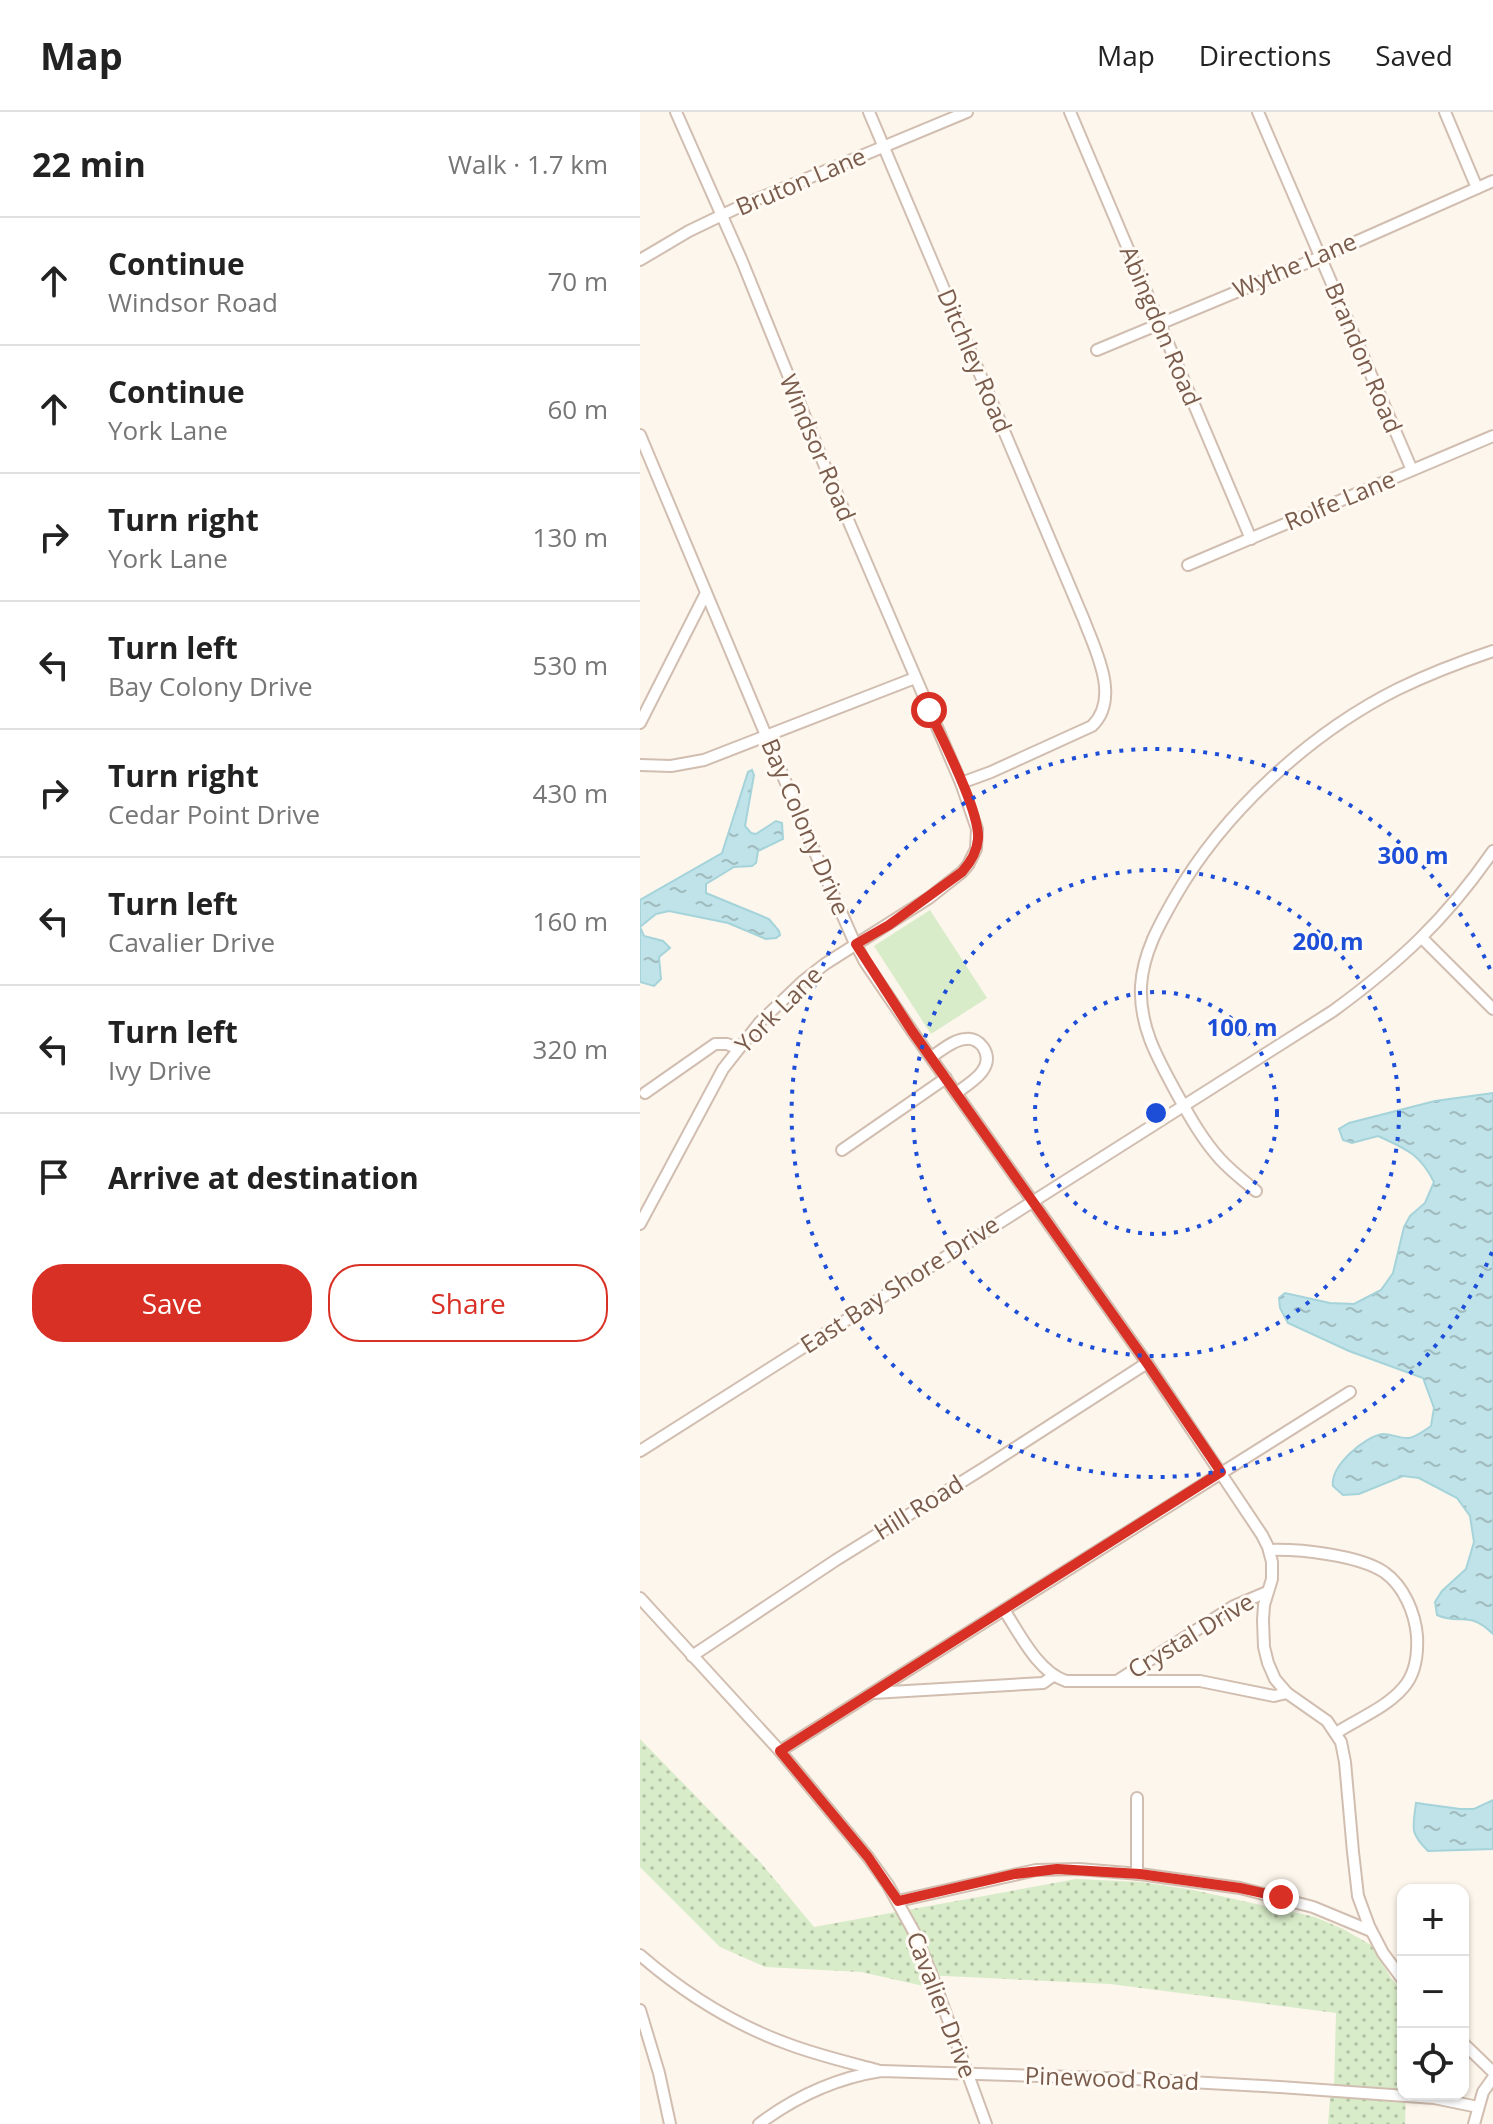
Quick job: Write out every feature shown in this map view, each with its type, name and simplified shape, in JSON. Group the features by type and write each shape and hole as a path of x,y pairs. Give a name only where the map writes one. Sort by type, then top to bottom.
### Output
{"street":[{"name":"Windsor Road","path":"676,112 742,261 795,396 961,783"},
{"name":"Ditchley Road","path":"869,112 1079,610 1105,684 1104,707 1098,720 1085,730 961,783"},
{"name":"Bruton Lane","path":"640,260 721,216 967,112"},
{"name":"Abingdon Road","path":"1070,112 1251,539"},
{"name":"Brandon Road","path":"1258,112 1412,470"},
{"path":"1445,112 1477,188"},
{"name":"Wythe Lane","path":"1097,350 1493,181"},
{"name":"Bay Colony Drive","path":"640,435 865,962 1147,1363 1221,1472 1269,1550"},
{"name":"Rolfe Lane","path":"1188,565 1493,436"},
{"path":"640,723 706,593"},
{"path":"1256,1191 1222,1162 1196,1127 1149,1040 1141,1005 1143,972 1149,947 1181,886 1240,809 1261,788 1349,717 1396,690 1455,663 1493,651"},
{"path":"640,765 689,764 915,678"},
{"name":"York Lane","path":"640,1224 723,1069 760,1022 833,958 929,898 968,865 976,849 977,829 961,783"},
{"name":"East Bay Shore Drive","path":"640,1451 1333,1011 1375,980 1445,915 1493,851"},
{"path":"1422,938 1493,1009"},
{"path":"931,1057 960,1040 972,1039 982,1046 987,1058 984,1070 956,1093"},
{"path":"645,1093 715,1044 737,1048"},
{"path":"842,1150 946,1078"},
{"name":"Hill Road","path":"692,1656 836,1560 1147,1363"},
{"path":"780,1751 1350,1392"},
{"path":"1336,1733 1405,1687 1417,1656 1413,1614 1402,1592 1384,1572 1348,1559 1302,1551 1269,1550 1272,1573 1263,1620 1264,1647 1272,1672 1287,1693 1327,1721 1342,1747 1358,1896 1371,1931 1397,1972"},
{"name":"Crystal Drive","path":"1116,1682 1234,1606 1267,1592"},
{"name":"Cavalier Drive","path":"640,1598 780,1751 868,1857 898,1901 931,1973 986,2124"},
{"path":"1004,1610 1042,1666 1053,1676 1066,1681 1203,1681 1274,1696 1287,1693"},
{"path":"870,1693 1043,1683 1053,1676"},
{"path":"1137,1798 1137,1874"},
{"path":"898,1901 1036,1870 1079,1869 1240,1888 1313,1907 1371,1931"},
{"path":"640,1955 687,1992 749,2028 789,2045 881,2071"},
{"path":"640,2010 670,2124"},
{"path":"1469,2049 1493,2075 1483,2092 1474,2124"},
{"name":"Pinewood Road","path":"759,2124 781,2107 819,2089 859,2074 881,2071 1280,2087 1434,2098 1478,2107"}],"green space":[{"path":"930,910 987,998 931,1034 874,946"},
{"path":"640,1739 761,1863 814,1927 1076,1879 1141,1882 1193,1890 1315,1917 1371,1945 1397,1984 1397,2100 1406,2100 1405,2124 1328,2124 1331,2087 1334,2087 1336,2013 1110,1984 924,1975 928,1987 861,1972 765,1967 720,1947 640,1867"}],"water":[{"path":"752,770 754,775 745,826 756,834 776,821 782,823 783,839 758,851 756,863 752,866 734,867 706,884 706,893 769,919 780,935 766,939 728,923 669,911 656,914 640,927 640,900 722,853 748,772"},
{"path":"640,927 644,936 663,941 670,948 659,957 661,979 654,986 640,982"},
{"path":"1493,1093 1493,1634 1477,1622 1437,1615 1435,1602 1442,1591 1466,1569 1474,1542 1470,1516 1457,1498 1419,1478 1403,1476 1359,1494 1343,1495 1333,1486 1343,1461 1367,1440 1383,1434 1409,1438 1431,1426 1434,1408 1423,1378 1349,1351 1288,1323 1280,1308 1279,1298 1285,1293 1330,1303 1354,1304 1381,1290 1393,1273 1404,1227 1410,1216 1425,1203 1434,1182 1423,1164 1404,1149 1378,1136 1352,1143 1343,1140 1339,1129 1349,1123 1435,1101"},
{"path":"1493,1800 1493,1849 1428,1851 1415,1834 1416,1803 1474,1809"}],"route":[{"path":"929,710 976,821 976,849 962,872 929,898 856,944 912,1031 1221,1472 780,1751 868,1857 898,1901 1015,1874 1057,1869 1140,1874 1281,1897"}]}
